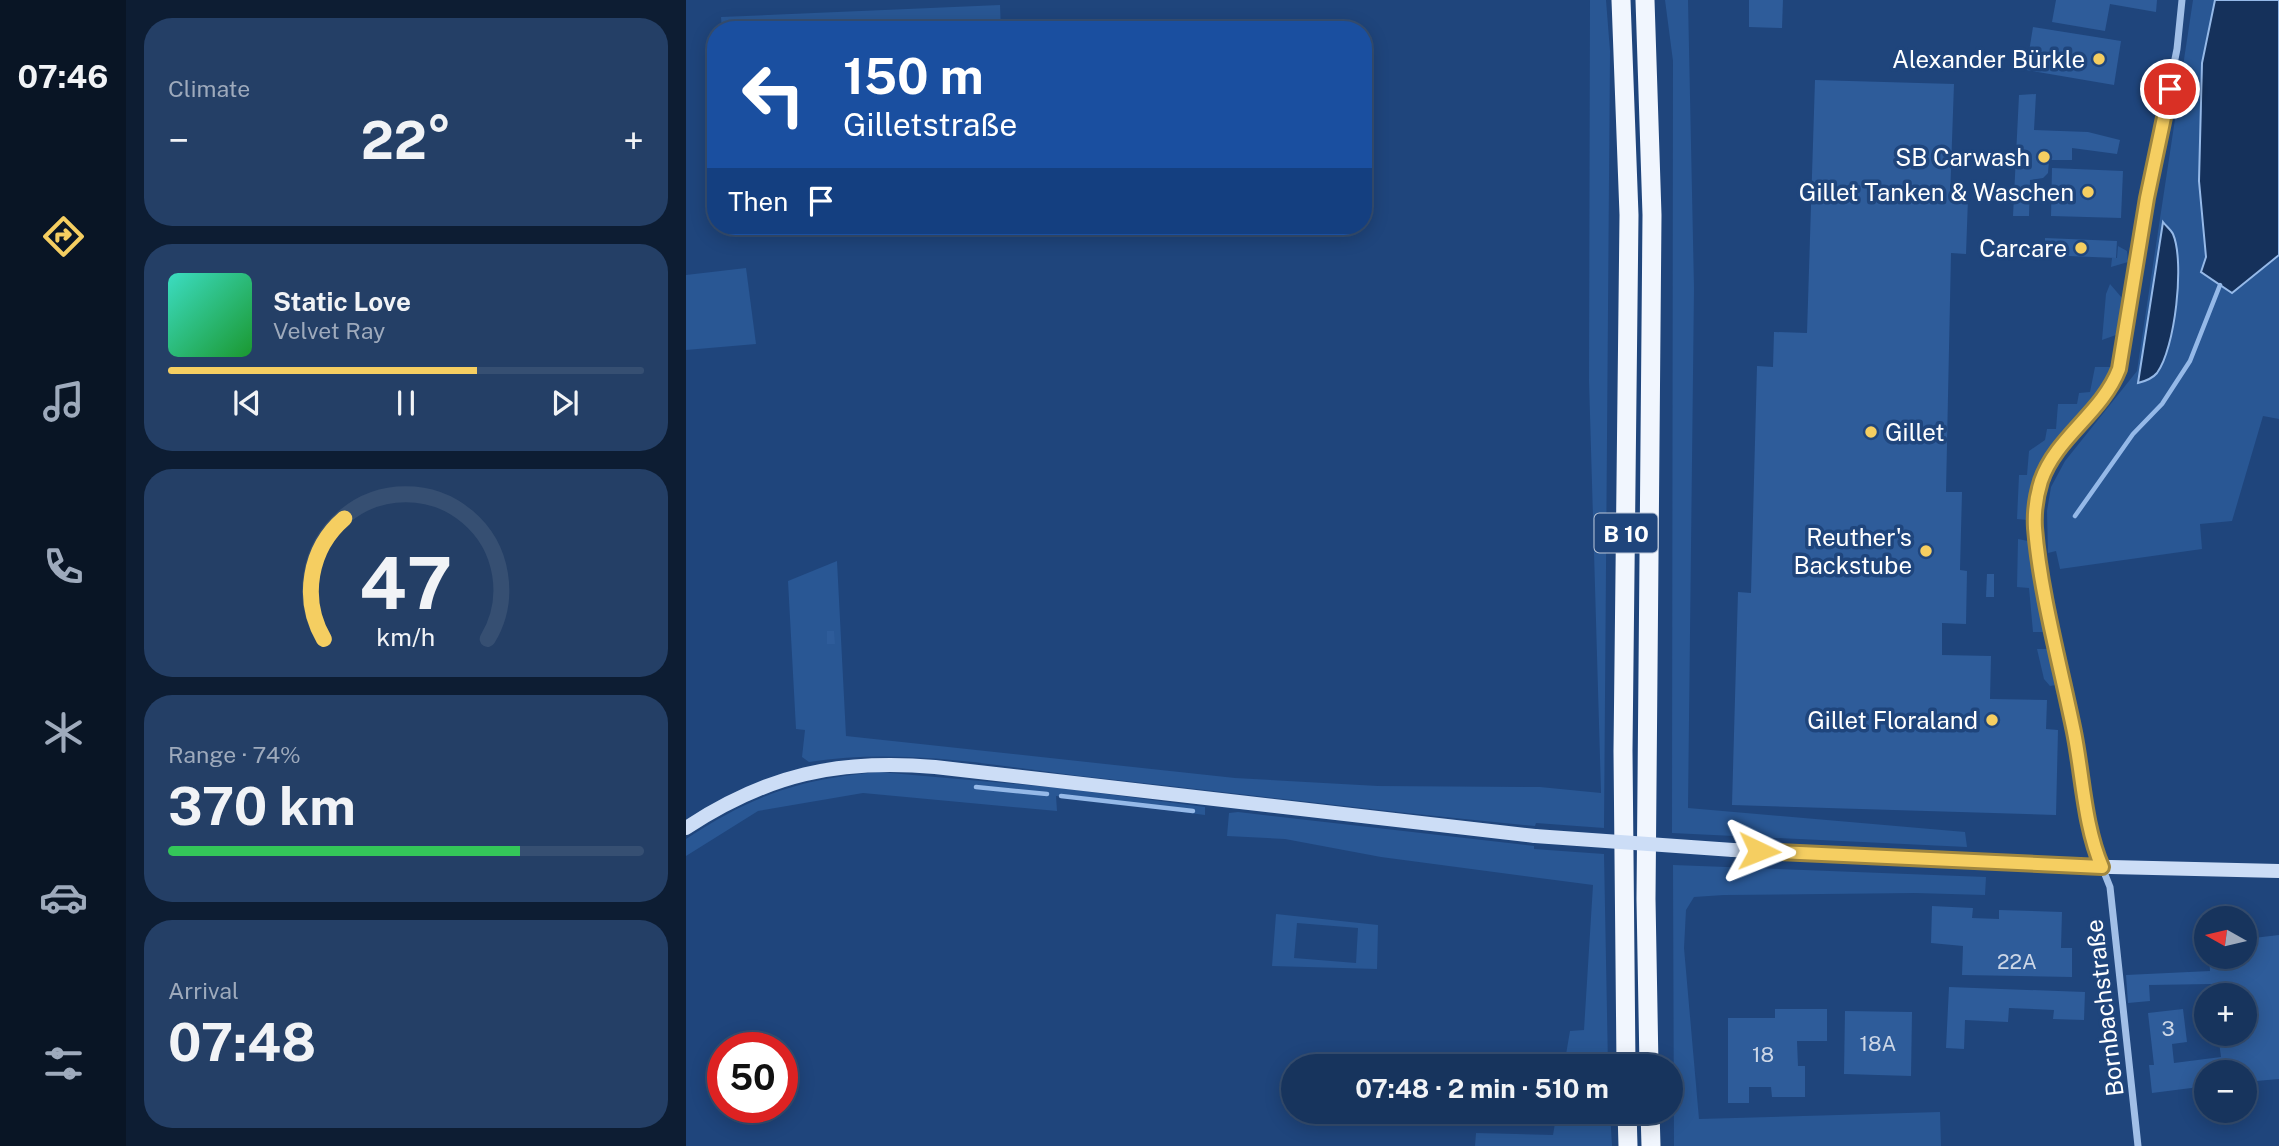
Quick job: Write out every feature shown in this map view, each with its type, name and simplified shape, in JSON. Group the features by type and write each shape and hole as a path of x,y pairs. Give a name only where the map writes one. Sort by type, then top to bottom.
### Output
{"highway":[{"name":"B 10","path":"1621,0 1629,215 1623,765 1626,1054"},
{"name":"B 10","path":"1645,0 1652,215 1646,899 1648,1054"},
{"path":"1627,1124 1628,1146"},
{"path":"1650,1124 1651,1146"}],"main road":[{"path":"686,828 747,793 795,774 880,764 935,767 1535,836 1733,850 2069,866 2279,871"}],"street":[{"name":"Bornbachstraße","path":"2138,1146 2110,887 2089,821 2039,558 2035,511 2040,484 2052,459 2096,408 2111,387 2119,369 2147,198 2177,49 2182,0"}],"shaded area":[{"path":"1590,0 1606,0 1610,51 1604,828 1480,821 954,760 882,757 809,762 802,757 805,730 796,729 788,581 837,561 846,736 1235,778 1378,786 1540,787 1601,793 1589,380"},
{"path":"1665,0 1688,0 1694,288 1688,808 1965,832 1967,847 1672,833 1673,61"},
{"path":"2193,0 2279,0 2279,419 2263,416 2232,521 2200,524 2202,549 2060,569 2056,551 2048,553 2047,511 2051,487 2065,461 2137,371"},
{"path":"2215,0 2279,0 2279,255 2232,293 2201,272 2206,257 2199,181 2202,63"},
{"path":"1000,5 1001,21 721,21 721,17"},
{"path":"2163,222 2173,234 2178,264 2173,326 2169,345 2157,373 2149,380 2138,383"},
{"path":"2118,246 2127,251 2128,262 2111,267 2112,258 2117,258"},
{"path":"746,268 756,344 686,350 686,275"},
{"path":"2110,284 2122,298 2116,335 2102,340 2106,294"},
{"path":"2095,367 2111,367 2101,388 2048,454 2038,472 2030,494 2027,520 2017,519 2019,475 2027,475 2029,451 2045,440 2047,429 2056,429 2058,404 2077,404 2079,393 2090,392"},
{"path":"2018,539 2028,541 2044,632 2033,632 2029,588 2017,587"},
{"path":"2037,649 2048,649 2056,685 2050,686 2044,679"},
{"path":"879,772 1061,788 1205,807 1205,815 1056,796 1057,811 863,793 758,811 686,856 686,839 755,800 825,779"},
{"path":"1229,813 1534,846 1534,849 1604,854 1608,1054 1566,1054 1570,1031 1584,1030 1593,885 1381,857 1285,839 1227,836"},
{"path":"1673,865 1986,877 1985,895 1724,895 1694,897 1686,910 1684,948 1699,1119 1940,1112 1941,1146 1674,1146 1674,1124 1683,1124 1683,1054 1674,1054"},
{"path":"1276,914 1378,925 1377,969 1272,966","holes":["1297,923 1358,928 1356,963 1294,958"]},
{"path":"1555,1124 1611,1124 1612,1146 1475,1146 1476,1133 1553,1135"}],"building":[{"path":"1749,0 1783,0 1782,28 1749,27"},
{"path":"2056,0 2157,0 2156,12 2110,4 2105,31 2052,22"},
{"path":"2033,27 2121,41 2114,85 2026,70"},
{"path":"1815,80 1954,84 1950,197 1968,198 1966,254 1951,253 1946,492 1962,492 1960,570 1967,571 1966,624 1942,623 1942,655 1991,656 1990,699 2047,700 2046,729 2058,730 2056,815 1732,805 1738,592 1751,593 1757,366 1773,367 1774,332 1807,333"},
{"name":"SB Carwash","path":"2036,94 2034,130 2088,132 2120,140 2117,154 2072,148 2072,160 2049,160 2048,173 2043,178 2030,180 2029,216 2013,216 2019,95"},
{"path":"2052,168 2123,171 2121,218 2051,216"},
{"name":"Carcare","path":"2045,238 2117,241 2116,258 2045,255"},
{"path":"1987,574 1994,574 1994,597 1986,597"},
{"path":"827,631 834,631 835,644 827,644"},
{"path":"1932,906 1973,908 1972,918 1999,919 1999,910 2062,912 2061,948 2072,948 2072,977 1962,975 1963,946 1931,943"},
{"path":"2279,935 2279,1079 2257,1081 2257,1060 2198,1060 2221,1057 2220,1046 2257,1046 2257,983 2149,985 2150,1001 2128,1003 2126,975 2258,970 2258,937"},
{"path":"1949,987 2085,992 2084,1020 2053,1019 2054,1010 2009,1008 2008,1022 1965,1020 1964,1049 1946,1048"},
{"path":"1775,1009 1827,1009 1827,1041 1797,1041 1798,1066 1805,1066 1805,1097 1772,1097 1771,1087 1749,1087 1749,1103 1728,1103 1728,1018 1775,1018"},
{"path":"2183,1009 2187,1042 2172,1044 2174,1063 2194,1060 2194,1088 2152,1093 2149,1065 2154,1065 2148,1013"},
{"path":"1845,1011 1912,1012 1911,1076 1844,1074"}],"waterway":[{"path":"2075,516 2133,434 2162,404 2190,361 2220,285"},
{"path":"976,787 1047,794"},
{"path":"1061,796 1193,811"}],"place":[{"name":"Alexander Bürkle","path":"2099,59"},
{"name":"SB Carwash","path":"2044,157"},
{"name":"Gillet Tanken & Waschen","path":"2088,192"},
{"name":"Carcare","path":"2081,248"},
{"name":"Gillet","path":"1871,432"},
{"name":"Reuther's Backstube","path":"1926,551"},
{"name":"Gillet Floraland","path":"1992,720"}],"route":[{"path":"1759,851 2102,867 2089,821 2077,746 2039,558 2035,511 2040,484 2052,459 2096,408 2111,387 2119,369 2147,198 2170,89"}]}
